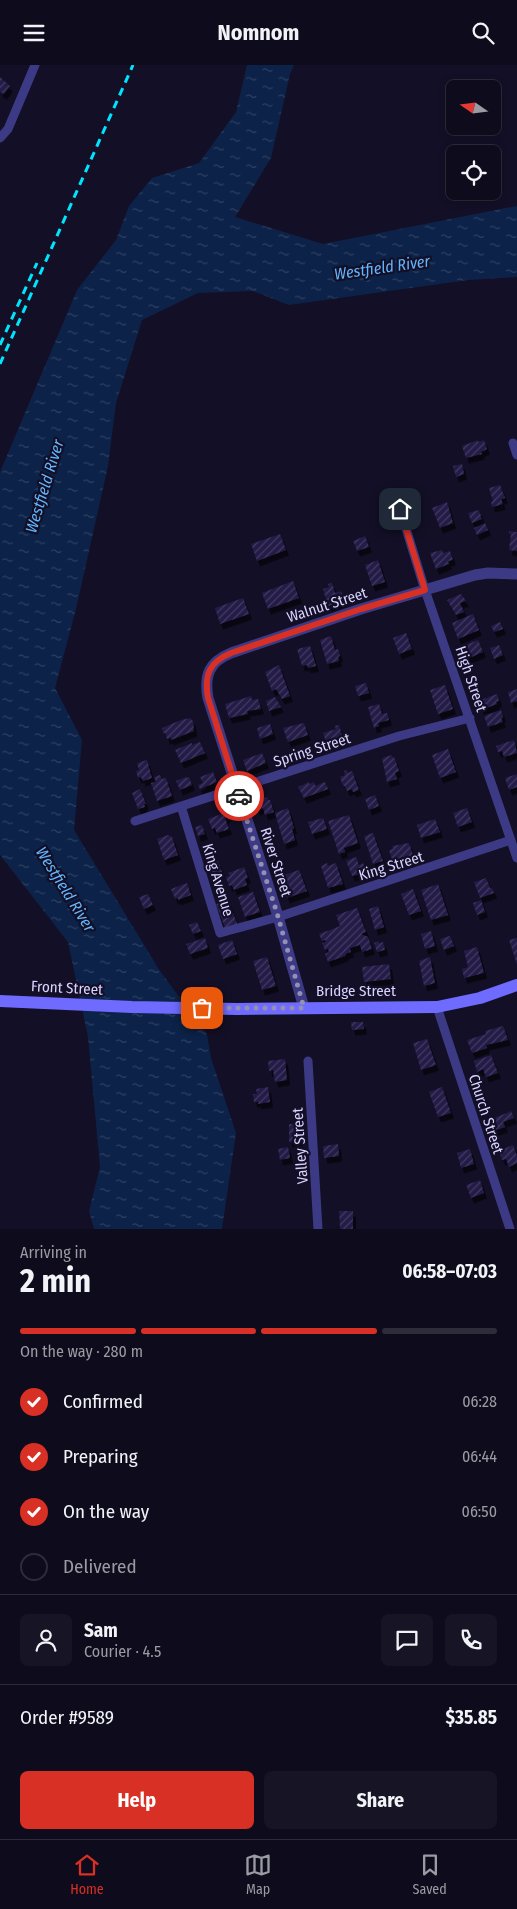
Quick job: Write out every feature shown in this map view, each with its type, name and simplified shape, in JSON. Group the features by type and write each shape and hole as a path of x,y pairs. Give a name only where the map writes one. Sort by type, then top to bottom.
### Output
{"main road":[{"name":"Bridge Street","path":"132,1007 237,1009 437,1007 480,998 517,985"},
{"name":"Front Street","path":"0,1001 132,1007"}],"street":[{"path":"0,138 8,129 35,65"},
{"path":"513,443 517,455"},
{"name":"High Street","path":"400,509 425,590 517,858"},
{"name":"Walnut Street","path":"210,669 218,659 231,653 361,609 474,575 488,573 517,574"},
{"name":"River Street","path":"210,669 207,684 208,698 278,917 304,1008"},
{"name":"Spring Street","path":"136,821 399,737 470,717"},
{"name":"King Avenue","path":"181,806 220,933 278,917"},
{"name":"King Street","path":"278,917 511,840"},
{"name":"Church Street","path":"437,1007 510,1229"},
{"name":"Valley Street","path":"308,1061 318,1229"}],"water":[{"name":"Westfield River","path":"247,65 294,65 290,74 271,158 235,217 323,244 517,206 517,277 468,280 289,305 253,291 198,293 142,320 116,403 108,466 76,609 55,688 82,740 74,830 160,971 207,1034 211,1058 236,1133 222,1229 94,1229 89,1211 100,1167 88,1037 68,942 0,855 0,472 77,290 116,240 129,206 152,178 199,163 236,112"}],"building":[{"path":"0,77 10,86 4,94 0,92"},
{"path":"478,440 478,442 484,440 487,449 481,452 482,454 466,458 462,446"},
{"path":"462,464 464,474 456,477 453,466"},
{"path":"500,485 505,498 501,499 503,504 492,507 491,502 493,501 489,488"},
{"path":"447,502 453,523 440,528 432,508"},
{"path":"479,510 482,519 472,523 468,513"},
{"path":"485,523 488,530 477,535 474,528"},
{"path":"509,531 517,532 517,551 509,550 511,534 509,534"},
{"path":"280,534 286,550 257,561 251,544"},
{"path":"365,536 369,547 357,551 353,541"},
{"path":"442,550 443,553 450,551 453,560 448,561 449,564 436,569 430,553"},
{"path":"378,560 385,582 372,586 365,565"},
{"path":"293,581 299,598 268,609 262,593"},
{"path":"332,583 335,593 341,591 344,601 328,606 323,589 329,587 328,584"},
{"path":"461,594 466,601 460,603 464,612 456,615 447,600"},
{"path":"243,598 249,614 220,624 215,608"},
{"path":"473,614 479,630 458,639 452,623"},
{"path":"500,622 503,629 494,632 491,626"},
{"path":"406,633 412,649 399,654 393,638"},
{"path":"331,636 335,650 338,649 340,656 338,657 339,661 327,664 320,640"},
{"path":"478,640 483,652 467,659 462,646"},
{"path":"499,645 503,655 494,659 490,648"},
{"path":"310,646 316,666 308,668 307,665 302,666 297,649"},
{"path":"279,665 290,696 282,699 276,689 272,691 265,672"},
{"path":"366,683 369,693 358,696 355,686"},
{"path":"445,685 453,709 438,714 430,690"},
{"path":"517,689 517,701 511,703 508,692"},
{"path":"497,694 499,701 496,702 497,704 481,710 478,701"},
{"path":"251,696 252,700 258,699 261,709 247,711 248,714 229,718 225,704"},
{"path":"275,697 281,707 269,711 266,701"},
{"path":"379,704 382,714 387,713 389,720 378,723 379,726 374,728 368,707"},
{"path":"501,710 503,722 488,727 484,716"},
{"path":"190,718 193,721 194,731 171,740 171,738 167,739 162,728"},
{"path":"304,723 308,735 288,742 283,728"},
{"path":"270,724 273,734 260,739 257,728"},
{"path":"339,725 342,735 340,736 341,741 327,745 323,733 336,729 335,726"},
{"path":"514,740 517,753 504,757 502,751 498,752 496,746"},
{"path":"200,742 205,753 181,763 175,750"},
{"path":"448,749 456,772 440,778 432,755"},
{"path":"262,753 266,763 247,771 243,760"},
{"path":"392,755 399,771 395,773 397,779 387,782 382,758"},
{"path":"147,760 152,778 143,781 141,777 138,778 136,771 139,770 137,763"},
{"path":"347,770 348,773 352,771 359,790 353,792 352,789 347,791 343,786 340,777 345,775 344,771"},
{"path":"213,772 217,782 200,789 198,785 203,783 200,777"},
{"path":"517,774 517,787 509,790 505,778"},
{"path":"160,775 162,779 166,778 172,796 157,801 151,783 156,782 154,777"},
{"path":"189,777 192,785 180,790 176,781"},
{"path":"309,782 309,784 314,782 315,786 325,782 328,789 304,798 298,787"},
{"path":"140,789 146,804 144,804 145,807 138,809 132,793"},
{"path":"375,795 379,806 369,810 365,799"},
{"path":"267,797 274,812 265,815 263,808 257,810 255,802"},
{"path":"288,808 294,828 292,829 295,840 284,844 275,813"},
{"path":"467,808 472,822 458,827 453,813"},
{"path":"224,813 224,816 227,815 228,817 225,818 229,829 217,833 215,828 212,829 208,819"},
{"path":"349,815 358,843 344,848 345,852 339,854 328,821"},
{"path":"323,818 327,829 312,834 308,822"},
{"path":"435,819 440,832 421,838 417,825"},
{"path":"202,825 205,834 198,836 195,827"},
{"path":"373,833 383,861 373,864 364,836"},
{"path":"168,835 172,837 178,855 164,860 157,839"},
{"path":"409,843 414,858 408,860 407,858 393,863 389,850 393,849 392,846"},
{"path":"356,857 359,865 363,863 367,873 352,876 346,861"},
{"path":"218,861 222,872 211,875 207,864"},
{"path":"327,863 328,866 336,863 343,884 328,888 321,866"},
{"path":"244,867 248,878 245,879 247,885 234,890 232,885 229,886 226,877 230,876 228,873"},
{"path":"299,870 307,891 287,898 278,874 283,872 284,875"},
{"path":"486,878 494,893 480,898 474,882"},
{"path":"187,883 191,895 178,900 178,898 175,899 171,889"},
{"path":"438,884 448,915 431,920 421,890"},
{"path":"413,889 421,911 409,915 401,894"},
{"path":"253,892 260,912 245,917 238,897"},
{"path":"148,894 153,905 144,909 139,897"},
{"path":"228,900 238,926 226,930 216,904"},
{"path":"481,900 485,912 477,915 473,903"},
{"path":"378,906 384,927 375,930 369,909"},
{"path":"357,908 366,932 361,934 368,937 372,949 362,952 360,945 350,948 351,952 345,956 328,962 325,954 329,952 328,949 325,950 322,943 326,942 325,940 322,941 319,934 340,926 336,915"},
{"path":"197,922 201,931 193,934 189,925"},
{"path":"431,931 435,946 425,949 421,934"},
{"path":"450,936 454,946 444,950 440,939"},
{"path":"205,938 208,948 190,954 186,944"},
{"path":"517,938 517,965 509,940"},
{"path":"232,940 237,954 223,959 218,945"},
{"path":"379,941 379,943 383,942 385,950 377,952 374,943"},
{"path":"477,947 484,973 464,978 462,969 468,967 464,951"},
{"path":"267,957 276,986 262,990 253,961"},
{"path":"430,957 435,983 424,986 419,961"},
{"path":"389,964 391,979 364,982 362,967"},
{"path":"351,1022 363,1022 364,1029 352,1030"},
{"path":"503,1026 508,1040 486,1045 487,1048 472,1053 467,1040 486,1034 485,1031"},
{"path":"427,1039 436,1065 421,1070 413,1043"},
{"path":"491,1055 498,1073 486,1077 483,1069 477,1072 474,1061"},
{"path":"285,1059 287,1080 275,1082 273,1070 269,1071 268,1061"},
{"path":"268,1087 270,1102 258,1104 258,1102 254,1102 253,1094 257,1094 256,1089"},
{"path":"442,1087 451,1113 438,1117 429,1092"},
{"path":"511,1111 514,1118 503,1122 505,1127 494,1131 490,1120"},
{"path":"289,1124 296,1124 296,1127 300,1127 302,1140 289,1142"},
{"path":"338,1144 339,1156 324,1158 323,1146"},
{"path":"513,1145 517,1156 517,1163 509,1167 506,1159 502,1160 499,1151"},
{"path":"288,1147 290,1158 280,1160 278,1149"},
{"path":"470,1149 474,1164 461,1168 457,1153"},
{"path":"480,1180 484,1193 471,1198 466,1185"},
{"path":"339,1211 353,1211 353,1229 340,1229"}],"railway":[{"path":"0,364 133,65"},
{"path":"0,345 37,263"}],"way so far":[{"path":"202,1008 304,1008 277,913 239,796"}],"route":[{"path":"239,796 207,694 211,666 218,659 231,653 361,609 425,590 400,509"}]}
